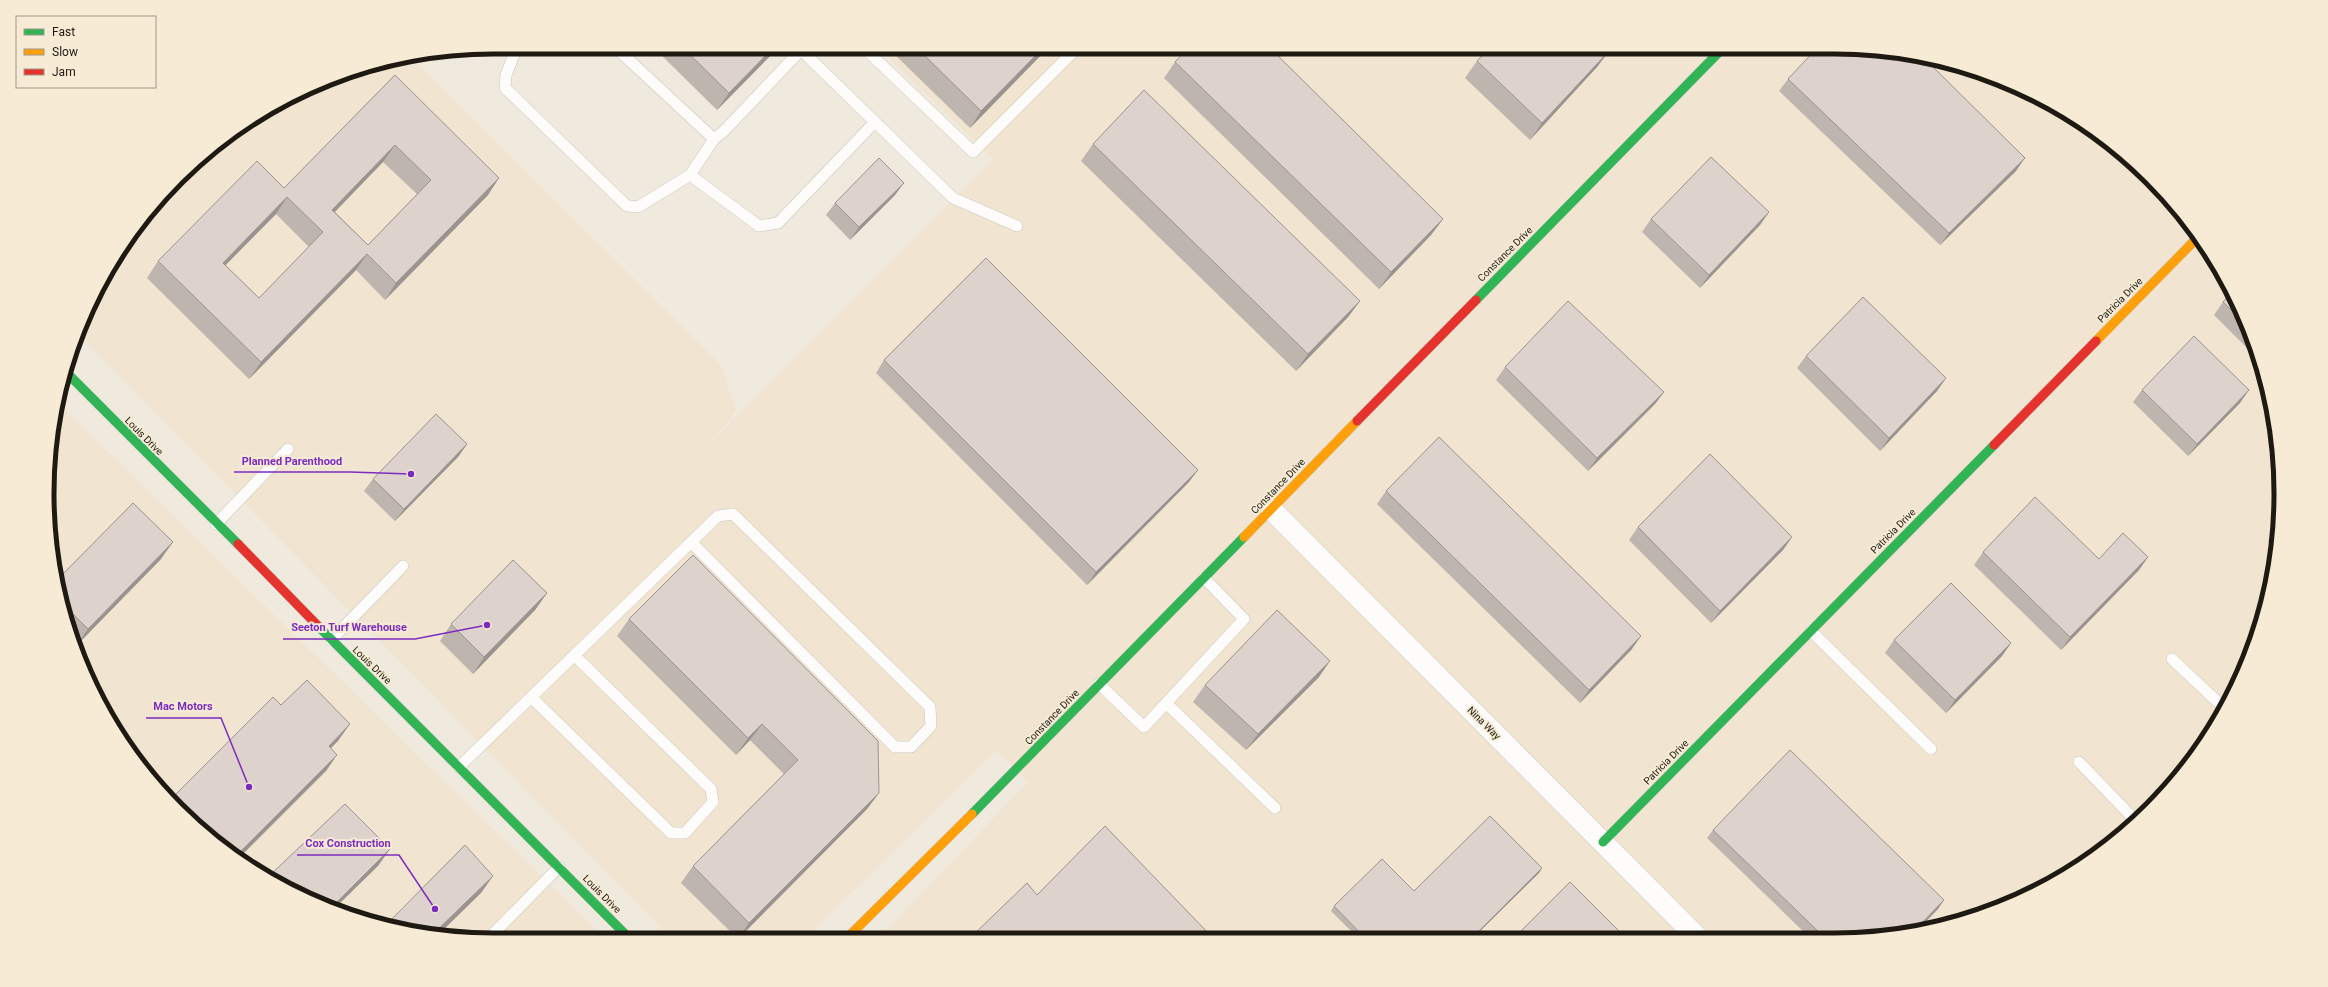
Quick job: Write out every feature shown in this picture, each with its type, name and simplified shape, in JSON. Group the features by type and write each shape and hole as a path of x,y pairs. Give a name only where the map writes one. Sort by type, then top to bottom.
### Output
{"street":[{"name":"Constance Drive","path":"852,933 1100,684 1717,54"},
{"name":"Patricia Drive","path":"1604,842 2194,241"},
{"name":"Louis Drive","path":"70,376 624,933"},
{"name":"Nina Way","path":"1271,509 1323,559 1408,648 1604,842 1693,933"}],"lane":[{"path":"514,54 506,75 505,88 627,206 638,207 690,175 714,138 724,131 795,54"},
{"path":"623,54 714,138"},
{"path":"806,54 953,198 1017,226"},
{"path":"870,54 973,152 1071,54"},
{"path":"690,175 759,226 778,223 875,122"},
{"path":"216,524 288,449"},
{"path":"459,767 574,655 691,542 718,516 733,514 930,706 931,726 911,747 895,747 691,542"},
{"path":"331,640 403,566"},
{"path":"1100,684 1144,727 1244,619 1204,578"},
{"path":"1810,631 1932,749"},
{"path":"531,697 671,833 685,833 713,802 711,789 574,655"},
{"path":"2172,659 2220,704"},
{"path":"1166,704 1275,808"},
{"path":"2079,762 2132,817"},
{"path":"494,933 559,867"}],"shaded area":[{"path":"885,54 1834,54 1863,55 1920,62 1976,77 2003,87 2029,99 2079,128 2124,163 2145,183 2165,204 2200,249 2229,299 2241,325 2251,352 2266,408 2273,465 2274,494 2273,522 2266,579 2251,635 2241,662 2229,688 2200,738 2165,783 2124,824 2079,859 2029,888 1976,910 1920,925 1863,932 1834,933 884,933 1028,782 996,751 810,933 666,933 82,338 99,299 128,249 163,204 204,163 249,128 299,99 352,77 415,61 721,365 736,411 709,444 993,159"},
{"path":"62,407 598,933 465,932 408,925 352,910 299,888 249,859 204,824 183,804 163,783 128,738 99,688 77,635 62,579 55,522 55,465"}],"building":[{"path":"689,54 767,54 729,93"},
{"path":"923,54 1037,54 981,111"},
{"path":"1182,54 1276,54 1443,219 1391,272 1175,62"},
{"path":"1484,54 1606,54 1542,123 1477,61"},
{"path":"1811,54 1863,55 1931,65 2025,158 1949,233 1788,79"},
{"path":"395,75 499,178 396,283 367,254 261,362 158,261 257,161 284,188","holes":["395,145 431,180 368,245 332,210","287,197 323,232 259,298 223,263"]},
{"path":"1144,90 1360,301 1308,354 1093,144"},
{"path":"1711,157 1769,212 1709,275 1651,219"},
{"path":"879,158 904,183 859,227 835,203"},
{"path":"986,258 1198,470 1096,572 884,360"},
{"path":"1863,297 1946,378 1889,438 1806,356"},
{"path":"2228,297 2237,316 2223,302"},
{"path":"1568,301 1664,392 1597,458 1505,367"},
{"path":"2194,336 2249,390 2197,444 2142,390"},
{"path":"436,414 467,444 404,509 373,479"},
{"path":"1439,437 1641,636 1589,690 1386,491"},
{"path":"1710,454 1792,537 1720,611 1638,527"},
{"path":"2035,497 2099,559 2123,533 2148,557 2070,637 1983,552"},
{"path":"133,503 173,542 88,629 70,611 61,575"},
{"path":"693,555 878,741 879,793 749,923 693,866 798,760 762,724 748,738 629,619"},
{"path":"513,560 547,593 484,657 451,624"},
{"path":"1951,583 2011,643 1955,700 1894,640"},
{"path":"1277,610 1330,661 1258,734 1205,685"},
{"path":"307,680 350,724 329,746 337,755 240,852 204,824 175,795 273,697 281,705"},
{"path":"1790,750 1944,900 1920,925 1863,932 1820,933 1713,830"},
{"path":"345,804 390,849 335,904 299,888 272,873"},
{"path":"1490,816 1542,868 1477,933 1360,933 1334,906 1382,859 1414,891"},
{"path":"1105,826 1208,933 975,933 1027,883 1037,895"},
{"path":"465,845 493,876 438,929 390,921"},
{"path":"1570,882 1621,933 1519,933"}],"traffic: fast":[{"path":"1476,300 1717,54"},
{"path":"70,376 238,544"},
{"path":"1603,842 1994,445"},
{"path":"972,814 1244,537"},
{"path":"319,627 624,933"}],"traffic: slow":[{"path":"2096,341 2194,241"},
{"path":"1244,537 1357,421"},
{"path":"852,933 972,814"}],"traffic: jam":[{"path":"1357,421 1476,300"},
{"path":"1994,445 2096,341"},
{"path":"238,544 319,627"}],"place":[{"name":"Planned Parenthood","path":"411,474"},
{"name":"Seeton Turf Warehouse","path":"487,625"},
{"name":"Mac Motors","path":"249,787"},
{"name":"Cox Construction","path":"435,909"}]}
